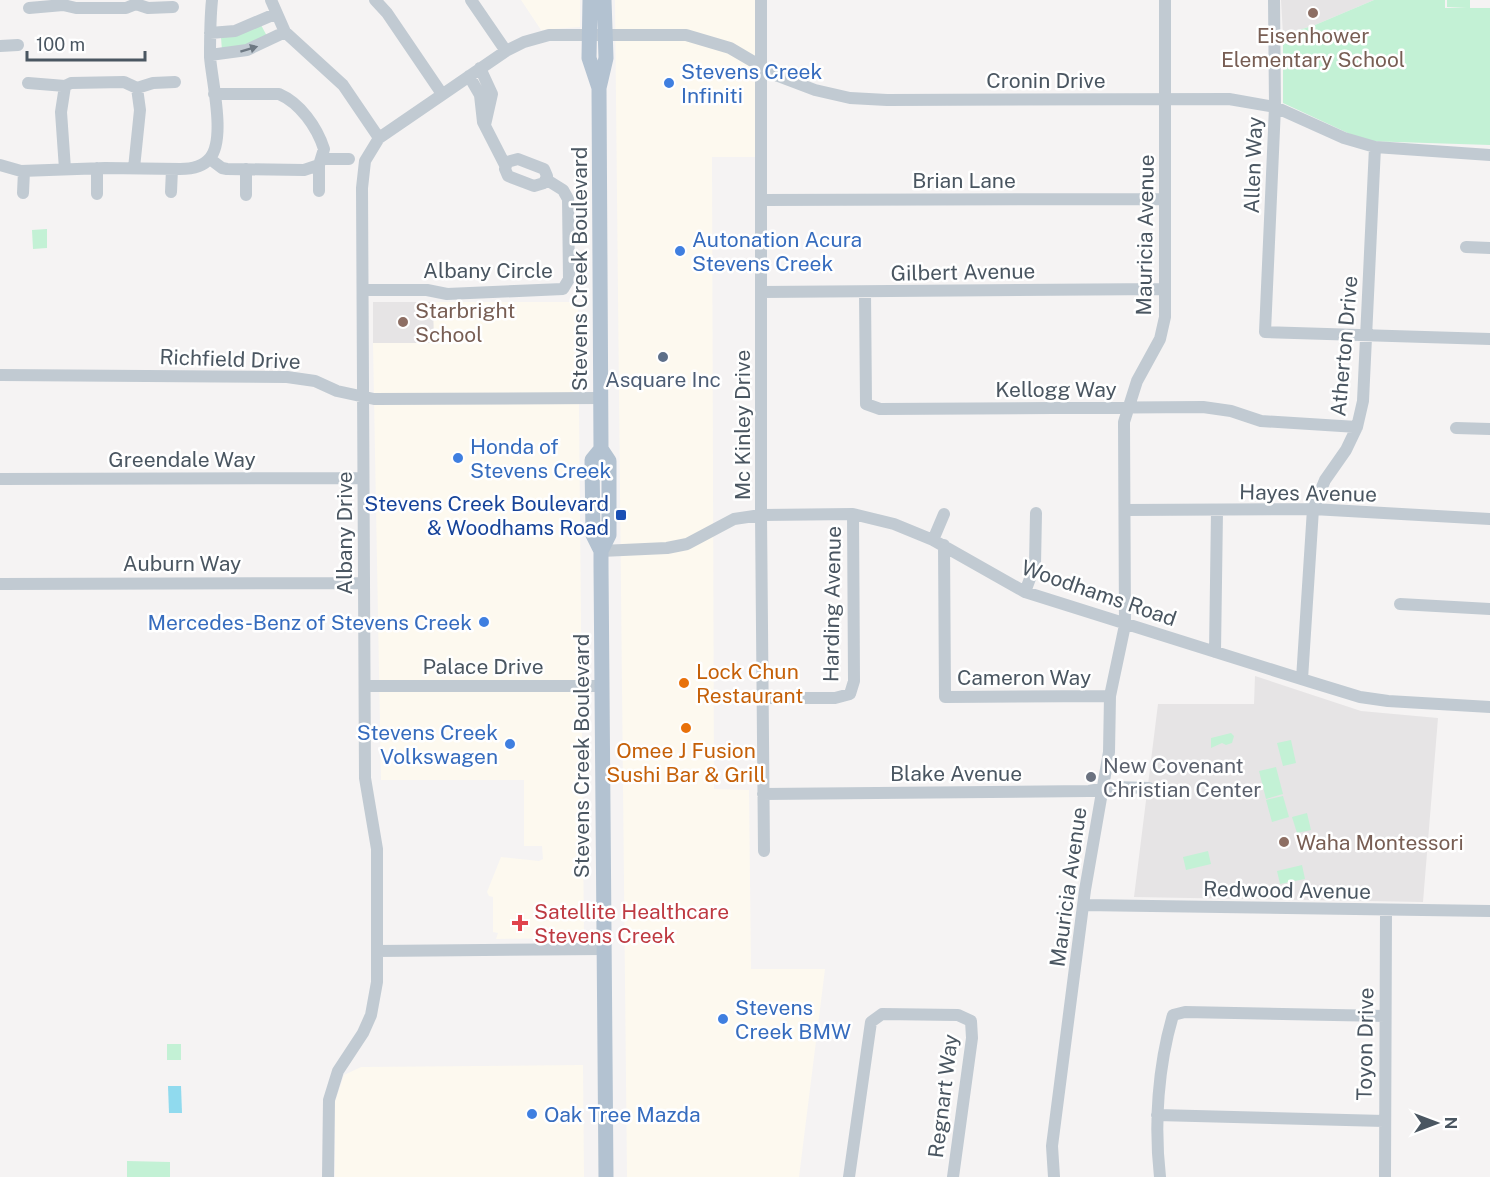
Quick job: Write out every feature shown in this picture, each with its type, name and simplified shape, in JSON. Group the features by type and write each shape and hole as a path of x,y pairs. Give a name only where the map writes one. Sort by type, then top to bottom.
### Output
{"main road":[{"name":"Stevens Creek Boulevard","path":"590,0 589,58 599,88"},
{"name":"Stevens Creek Boulevard","path":"604,0 606,58 599,88 601,449 592,460 593,535 601,551 606,1177"}],"street":[{"path":"0,165 24,171 97,168 172,169 192,168 210,159 217,145 218,131 210,55 212,0"},
{"path":"270,0 285,32 343,85 379,138"},
{"path":"375,0 387,13 442,94"},
{"path":"471,0 506,51"},
{"name":"Mc Kinley Drive","path":"761,0 763,201 761,515 764,850"},
{"name":"Mauricia Avenue","path":"1054,1177 1052,1146 1083,905 1109,752 1110,696 1125,625 1124,422 1137,381 1160,339 1165,317 1165,0"},
{"name":"Allen Way","path":"1274,0 1275,107 1265,332 1367,336"},
{"path":"29,8 63,3 76,8 116,8 136,2 147,8 173,7"},
{"path":"210,33 235,32 275,14"},
{"path":"210,55 247,51 285,32"},
{"name":"Albany Drive","path":"328,1177 329,1100 338,1071 363,1033 371,1015 377,982 377,849 366,793 363,173 370,148 379,138 506,51 536,38 606,34"},
{"name":"Cronin Drive","path":"606,34 686,35 730,48 761,66 815,90 850,98 887,100 1229,99 1275,107 1344,138 1375,147 1490,155"},
{"path":"0,46 18,45"},
{"path":"480,68 490,84 486,106 481,117 505,165 506,173 511,178 538,187 547,180"},
{"path":"469,76 486,106"},
{"path":"28,82 65,86 71,82 124,82 137,88 153,82 175,82"},
{"path":"65,86 61,112 65,169"},
{"path":"134,168 140,120 137,88"},
{"path":"214,94 270,93 289,98 299,107 324,148 319,191"},
{"name":"Atherton Drive","path":"1302,679 1313,509 1325,480 1346,450 1357,427 1363,401 1375,147"},
{"path":"210,159 222,168 304,170 321,162 349,159"},
{"name":"Albany Circle","path":"363,290 427,290 447,294 563,289 569,279 568,199 563,190 547,180 546,172 541,167 514,159 505,165"},
{"path":"97,168 97,194"},
{"path":"171,192 172,169"},
{"path":"246,169 246,195"},
{"path":"23,193 24,171"},
{"name":"Brian Lane","path":"763,201 1166,199"},
{"path":"1466,247 1490,248"},
{"name":"Gilbert Avenue","path":"762,292 1165,289"},
{"name":"Kellogg Way","path":"865,292 866,404 880,409 1203,407 1231,411 1261,421 1357,427"},
{"path":"1367,336 1412,334 1490,339"},
{"name":"Richfield Drive","path":"0,375 290,377 315,381 337,391 374,399 601,398"},
{"path":"1456,428 1490,429"},
{"name":"Greendale Way","path":"0,478 363,478"},
{"name":"Hayes Avenue","path":"1125,510 1313,509 1490,519"},
{"path":"1215,652 1217,511"},
{"path":"1025,592 1035,566 1036,513"},
{"name":"Woodhams Road","path":"601,551 667,548 687,544 734,519 761,515 853,514 894,524 945,545 1025,592 1360,697 1490,708"},
{"name":"Harding Avenue","path":"762,698 835,698 850,694 854,681 853,514"},
{"path":"933,540 944,514"},
{"name":"Cameron Way","path":"945,545 945,697 1110,696"},
{"name":"Auburn Way","path":"0,584 364,582"},
{"path":"1400,604 1490,609"},
{"name":"Palace Drive","path":"365,686 601,686"},
{"name":"Blake Avenue","path":"763,794 1102,791 1113,787 1149,788"},
{"name":"Redwood Avenue","path":"1083,905 1490,911"},
{"name":"Toyon Drive","path":"1385,1177 1386,911"},
{"path":"377,951 603,949"},
{"path":"1160,1177 1156,1145 1157,1115 1168,1033 1173,1015 1185,1012 1385,1016"},
{"name":"Regnart Way","path":"849,1177 871,1022 882,1014 958,1015 971,1021 972,1038 952,1177"},
{"path":"1157,1115 1384,1121"}],"shaded area":[{"path":"521,0 580,0 580,27 541,30"},
{"path":"615,0 757,0 757,157 712,157 714,789 749,790 751,969 825,969 799,1177 627,1177"},
{"name":"Eisenhower Elementary School","path":"1281,0 1374,0 1315,25 1283,35"},
{"name":"Starbright School","path":"373,302 433,302 434,343 373,343"},
{"path":"433,302 578,302 584,938 496,939 498,933 493,932 493,897 487,892 501,857 539,861 543,859 542,846 524,846 524,780 381,780 373,343 433,342"},
{"name":"Waha Montessori","path":"1255,676 1361,711 1438,718 1423,902 1134,897 1158,704 1254,704"},
{"path":"583,1065 584,1177 335,1177 335,1102 344,1075 361,1067"}],"green space":[{"path":"1374,0 1445,0 1445,8 1467,8 1447,7 1447,0 1470,0 1470,8 1490,8 1490,145 1365,141 1283,103 1283,35 1315,25"},
{"path":"261,25 268,38 222,51 221,37"},
{"path":"47,229 47,248 33,249 32,230"},
{"path":"1231,733 1234,736 1232,743 1226,745 1222,743 1211,748 1211,738"},
{"path":"1291,740 1296,763 1283,766 1277,743"},
{"path":"1276,767 1283,794 1266,799 1259,771"},
{"path":"1283,796 1289,817 1272,822 1266,800"},
{"path":"1307,813 1311,830 1297,833 1292,817"},
{"path":"1208,851 1211,864 1186,870 1183,857"},
{"path":"1302,865 1305,879 1280,884 1277,871"},
{"path":"167,1044 181,1044 181,1060 167,1060"},
{"path":"127,1161 170,1162 170,1177 127,1177"}],"water":[{"path":"168,1086 181,1086 182,1113 169,1113"}],"place":[{"name":"Eisenhower Elementary School","path":"1313,13"},
{"name":"Stevens Creek Infiniti","path":"669,83"},
{"name":"Autonation Acura Stevens Creek","path":"680,251"},
{"name":"Starbright School","path":"403,322"},
{"name":"Asquare Inc","path":"663,357"},
{"name":"Honda of Stevens Creek","path":"458,458"},
{"name":"Stevens Creek Boulevard & Woodhams Road","path":"621,515"},
{"name":"Mercedes-Benz of Stevens Creek","path":"484,622"},
{"name":"Lock Chun Restaurant","path":"684,683"},
{"name":"Omee J Fusion Sushi Bar & Grill","path":"686,728"},
{"name":"Stevens Creek Volkswagen","path":"510,744"},
{"name":"New Covenant Christian Center","path":"1091,777"},
{"name":"Waha Montessori","path":"1284,842"},
{"name":"Satellite Healthcare Stevens Creek","path":"520,923"},
{"name":"Stevens Creek BMW","path":"723,1019"},
{"name":"Oak Tree Mazda","path":"532,1114"}]}
